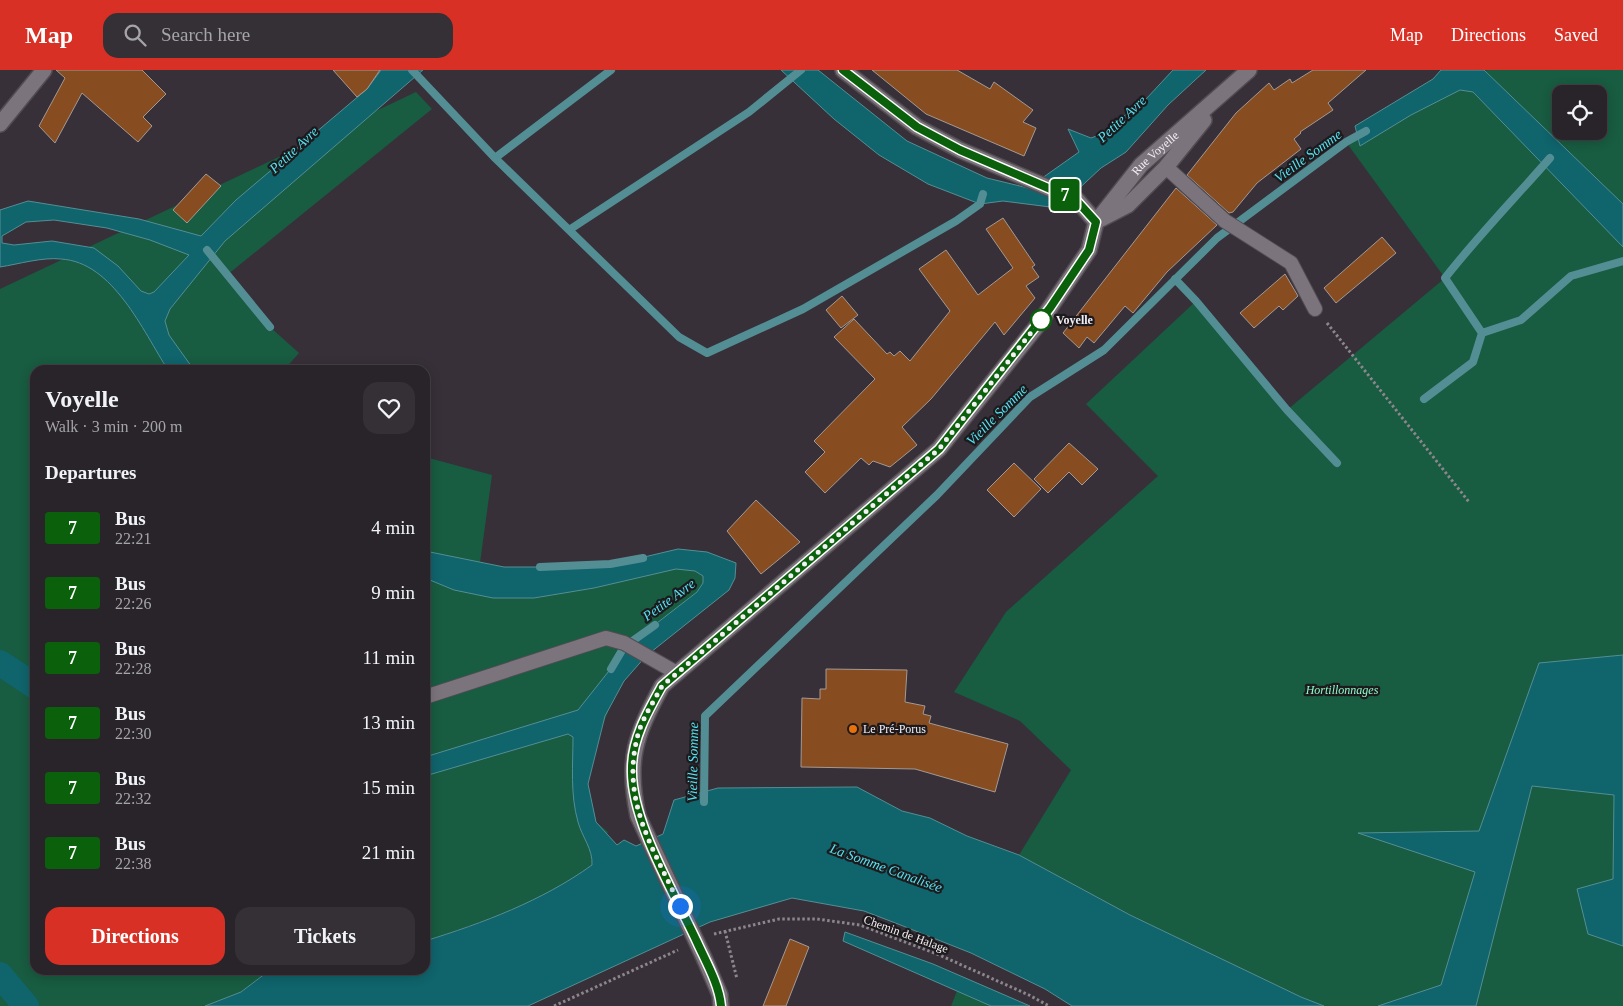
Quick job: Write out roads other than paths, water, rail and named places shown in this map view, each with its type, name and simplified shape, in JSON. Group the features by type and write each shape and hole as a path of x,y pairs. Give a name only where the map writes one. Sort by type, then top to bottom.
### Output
{"street":[{"path":"0,124 44,70"},
{"path":"843,70 917,127 960,150 1022,175 1076,200 1096,222"},
{"name":"Rue Voyelle","path":"721,1006 720,995 705,960 638,816 632,767 640,730 662,686 939,449 1045,314 1089,250 1096,222 1141,165 1224,94 1248,70"},
{"name":"Rue Voyelle","path":"1096,222 1128,205 1166,167 1224,94"}],"lane":[{"name":"Rue Voyelle","path":"1166,167 1225,221 1291,263 1315,309"},
{"path":"430,695 606,638 624,643 677,673"}],"water":[{"path":"381,70 423,70 225,241 170,309 165,321 169,335 190,365 165,365 125,301 96,272 80,263 61,259 46,259 0,267 0,210 28,201 139,219 201,236 236,200 367,89","holes":["54,220 107,228 150,240 189,255 154,292 149,294 141,291 118,266 94,248 52,241 14,245 2,243 2,236 26,222"]},
{"path":"781,70 818,70 907,141 987,178 1028,188 1079,152 1068,129 1091,138 1099,135 1146,99 1173,70 1206,70 1168,105 1126,152 1101,168 1058,208 1003,201 980,204 928,184 879,155 834,119"},
{"path":"1441,70 1484,70 1552,136 1552,140 1557,140 1623,204 1623,247 1473,92 1460,90 1411,115 1360,146 1355,126 1433,79"},
{"name":"La Somme Canalisée","path":"678,549 707,552 736,563 735,578 729,590 646,656 624,681 605,716 588,784 596,822 617,845 624,840 636,846 663,834 674,800 718,788 857,787 902,811 930,818 967,836 1019,855 1130,915 1301,997 1324,1006 1072,1006 1045,989 971,953 898,924 864,911 792,898 710,922 528,1006 205,1006 241,992 263,975 430,975 430,939 512,910 553,890 592,865 591,854 575,811 572,780 573,737 568,734 430,775 430,755 578,710 620,657 644,633 697,592 703,583 703,576 695,571 676,569 594,588 534,598 493,598 454,590 430,580 430,552 504,567 592,567"},
{"path":"1623,655 1623,946 1588,934 1577,889 1613,879 1614,795 1532,786 1476,1006 1378,1006 1441,985 1475,872 1358,833 1479,831 1539,663"},
{"path":"845,932 933,964 1030,1006 991,1006 843,941"}],"waterway":[{"path":"412,70 495,158 679,337 707,353 803,309 956,221 980,204 983,194"},
{"path":"495,158 611,70"},
{"path":"569,230 749,112 801,70"},
{"name":"Vieille Somme","path":"704,802 705,716 937,495 1030,397 1104,350 1217,238 1346,142 1366,131"},
{"path":"1550,158 1483,232 1445,278 1482,333 1521,320 1571,276 1623,261"},
{"path":"207,250 270,327"},
{"path":"1175,279 1196,301 1287,410 1337,463"},
{"path":"1424,399 1473,362 1482,333"},
{"name":"Petite Avre","path":"540,567 610,564 643,558"},
{"name":"Petite Avre","path":"611,669 624,647 655,625"},
{"path":"0,663 30,683"},
{"path":"0,975 26,1006"}],"place":[{"name":"Voyelle","path":"1041,320"},
{"name":"Le Pré-Porus","path":"853,729"}],"park label":[{"name":"Hortillonnages","path":"1342,690"}]}
